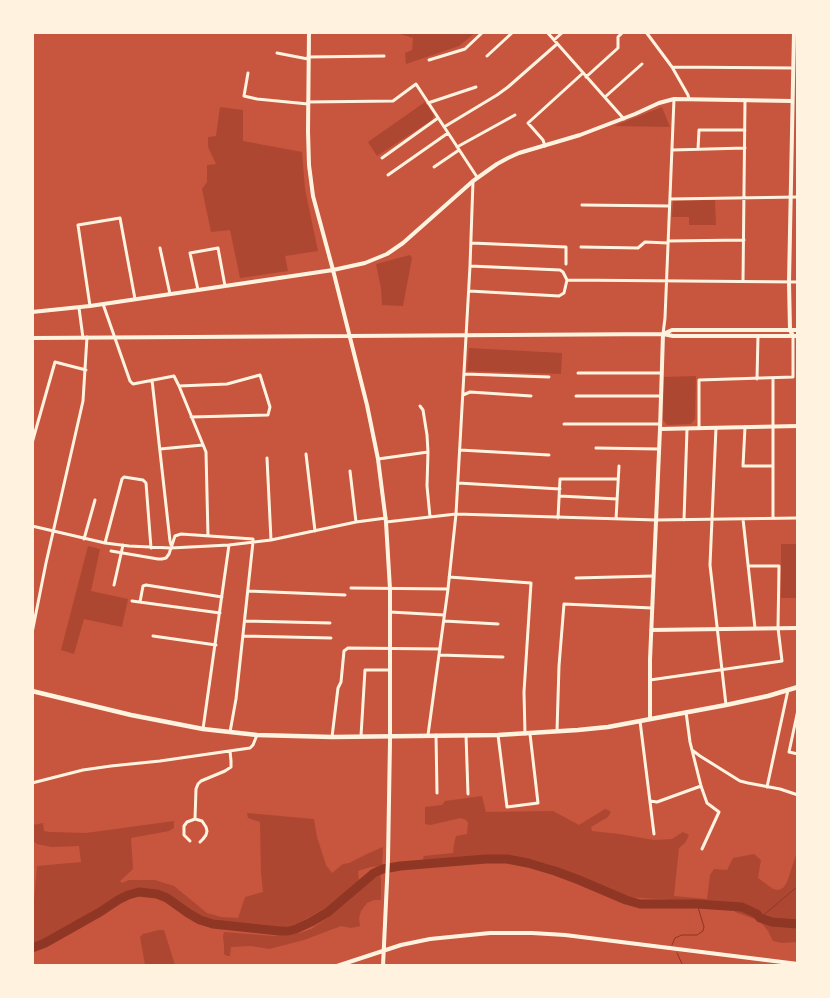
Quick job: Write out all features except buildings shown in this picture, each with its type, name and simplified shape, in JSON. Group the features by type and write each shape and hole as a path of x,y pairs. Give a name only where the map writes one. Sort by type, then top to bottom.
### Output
{"main road":[{"path":"32,691 131,715 203,729 257,735 428,736 527,734 608,726 726,705 798,687"}],"street":[{"path":"309,32 309,165 314,196 367,405 378,459 386,520 390,588 390,736 388,860 383,966"},
{"path":"429,60 465,49 483,32"},
{"path":"487,56 513,32"},
{"path":"547,32 624,119"},
{"path":"444,127 508,87 563,32"},
{"path":"545,146 543,140 528,123 618,48 618,37 623,32"},
{"path":"646,32 672,67 688,95 688,99"},
{"path":"699,428 699,380 793,378 795,336 790,330 789,282 795,101 793,68 796,39 794,32"},
{"path":"277,54 308,58 384,56"},
{"path":"605,97 642,64"},
{"path":"672,67 793,68"},
{"path":"248,73 244,96 257,99 308,103 393,101 416,84 477,177"},
{"path":"428,103 476,87"},
{"path":"32,312 79,308 333,270 364,263 376,259 403,243 477,177 508,158 580,135 624,119 659,103 674,99 795,101"},
{"path":"650,719 653,576 674,99"},
{"path":"743,281 745,101"},
{"path":"434,167 458,149 515,115"},
{"path":"382,158 438,118"},
{"path":"698,149 699,130 745,130"},
{"path":"388,175 448,134"},
{"path":"672,150 745,148"},
{"path":"428,736 456,514 467,336 473,181"},
{"path":"670,199 798,197"},
{"path":"582,205 669,206"},
{"path":"90,306 78,225 120,218 135,299"},
{"path":"581,247 638,248 645,242 744,240"},
{"path":"471,243 566,247 566,264"},
{"path":"160,248 170,294"},
{"path":"198,290 190,253 218,248 225,286"},
{"path":"469,291 559,296 564,293 567,280 560,270 470,266"},
{"path":"567,280 798,282"},
{"path":"103,304 130,381 133,384 174,376 179,386 206,452 208,536"},
{"path":"32,633 40,589 83,401 86,370 85,337 79,308"},
{"path":"663,334 672,330 798,330"},
{"path":"32,338 663,334 673,336 795,336"},
{"path":"757,379 758,336"},
{"path":"32,443 55,362 86,370"},
{"path":"578,374 661,373"},
{"path":"464,374 549,377"},
{"path":"179,386 227,384 260,375 270,408 268,415 191,417"},
{"path":"773,378 773,518"},
{"path":"152,380 171,547"},
{"path":"463,395 470,392 531,396"},
{"path":"576,396 660,396"},
{"path":"420,406 423,410 427,435 427,486 430,517"},
{"path":"564,424 687,429 798,426"},
{"path":"745,427 743,466 772,466"},
{"path":"716,428 710,565 726,705"},
{"path":"684,520 687,429"},
{"path":"160,449 203,445"},
{"path":"32,448 32,454"},
{"path":"596,448 659,448"},
{"path":"460,450 549,455"},
{"path":"378,459 428,452"},
{"path":"306,454 315,531"},
{"path":"267,458 271,540"},
{"path":"616,520 618,466"},
{"path":"350,471 356,522"},
{"path":"105,543 124,477 143,480 146,483 151,548"},
{"path":"558,518 560,479 618,479"},
{"path":"458,483 560,488"},
{"path":"560,496 617,499"},
{"path":"84,539 94,500"},
{"path":"32,526 105,543 151,548 229,545 271,540 356,522 456,514 616,520 798,518"},
{"path":"743,519 754,628"},
{"path":"111,551 162,559 166,558 175,536 178,535 253,539 236,699 230,732"},
{"path":"114,585 124,545"},
{"path":"203,729 229,545"},
{"path":"650,680 782,661 778,628 779,566 748,566"},
{"path":"576,578 653,576"},
{"path":"449,577 531,583 524,692 527,734 538,803 507,807 498,735"},
{"path":"140,602 143,586 146,585 222,597"},
{"path":"351,588 448,589"},
{"path":"248,591 345,594"},
{"path":"132,601 220,613"},
{"path":"557,732 559,666 564,604 652,608"},
{"path":"390,612 444,615"},
{"path":"245,621 330,623"},
{"path":"444,621 498,624"},
{"path":"651,630 798,628"},
{"path":"153,636 216,645"},
{"path":"243,636 331,638"},
{"path":"332,736 344,650 348,648 390,647 440,649"},
{"path":"439,655 503,657"},
{"path":"362,736 365,670 390,670"},
{"path":"768,787 788,690"},
{"path":"798,710 789,752 798,754"},
{"path":"686,712 690,742 701,786 707,803 720,812 702,849"},
{"path":"640,721 654,834"},
{"path":"32,783 83,770 250,748 257,735"},
{"path":"436,735 437,793"},
{"path":"466,735 468,794"},
{"path":"692,750 740,781 780,789 798,795"},
{"path":"195,819 196,789 198,784 231,767 230,751"},
{"path":"650,801 657,802 701,786"},
{"path":"190,841 184,835 183,830 187,822 195,819 202,821 206,826 206,835 200,842"},
{"path":"336,966 401,945 430,939 490,933 565,935 798,964"}],"shaded area":[{"path":"397,33 475,33 459,46 406,64 405,53 412,50 413,38"},
{"path":"425,102 434,115 432,120 377,156 368,142"},
{"path":"220,107 243,110 243,141 302,152 305,189 318,251 285,256 288,271 240,278 230,230 211,232 202,189 207,182 207,165 216,164 208,147 208,137 216,136"},
{"path":"662,107 670,127 614,126"},
{"path":"715,200 716,225 689,225 689,217 672,217 674,201"},
{"path":"410,255 412,258 403,306 382,305 376,264"},
{"path":"469,348 562,353 561,374 467,371"},
{"path":"696,376 695,419 691,424 667,425 663,420 664,377"},
{"path":"781,544 797,544 797,598 781,598"},
{"path":"88,546 100,549 91,591 128,599 122,627 84,619 74,654 61,650"},
{"path":"482,796 486,812 553,811 579,825 605,809 611,812 608,817 591,827 592,831 654,840 672,839 683,832 689,835 685,843 679,848 674,896 707,899 710,875 714,869 727,870 733,858 754,854 761,860 758,878 773,889 778,890 783,888 787,882 797,852 797,942 782,943 773,941 760,921 735,912 735,904 627,897 548,864 497,855 424,861 424,856 453,853 456,836 467,834 468,823 461,818 430,825 425,824 425,807 442,805 445,801"},
{"path":"247,813 314,819 317,837 326,865 332,873 343,864 383,847 382,866 358,871 359,882 349,891 327,907 297,924 280,928 252,927 207,920 197,916 165,894 151,889 140,889 114,898 45,941 33,945 33,904 37,866 81,862 79,846 52,847 37,844 33,841 33,825 43,823 44,831 50,832 86,833 174,821 174,828 169,831 131,838 133,869 120,881 122,883 129,880 155,880 174,886 207,913 221,917 238,918 245,897 263,892 260,822 248,818"},
{"path":"380,874 381,900 367,903 361,911 359,918 360,926 351,928 341,926 304,940 269,949 251,946 231,947 230,956 224,954 224,932 274,936 300,933 311,929"},
{"path":"164,930 175,965 145,965 140,937 143,934"}],"waterway":[{"path":"32,948 45,943 118,900 139,892 157,894 167,898 200,920 213,924 288,931 311,922 328,912 374,873 383,869 486,859 507,859 528,863 555,871 640,904 697,904 742,907 757,914 760,918 772,922 798,924"},
{"path":"760,918 798,886"},
{"path":"672,945 675,938 682,935 697,935 703,931 704,927 697,904"},
{"path":"677,953 683,966"}]}
